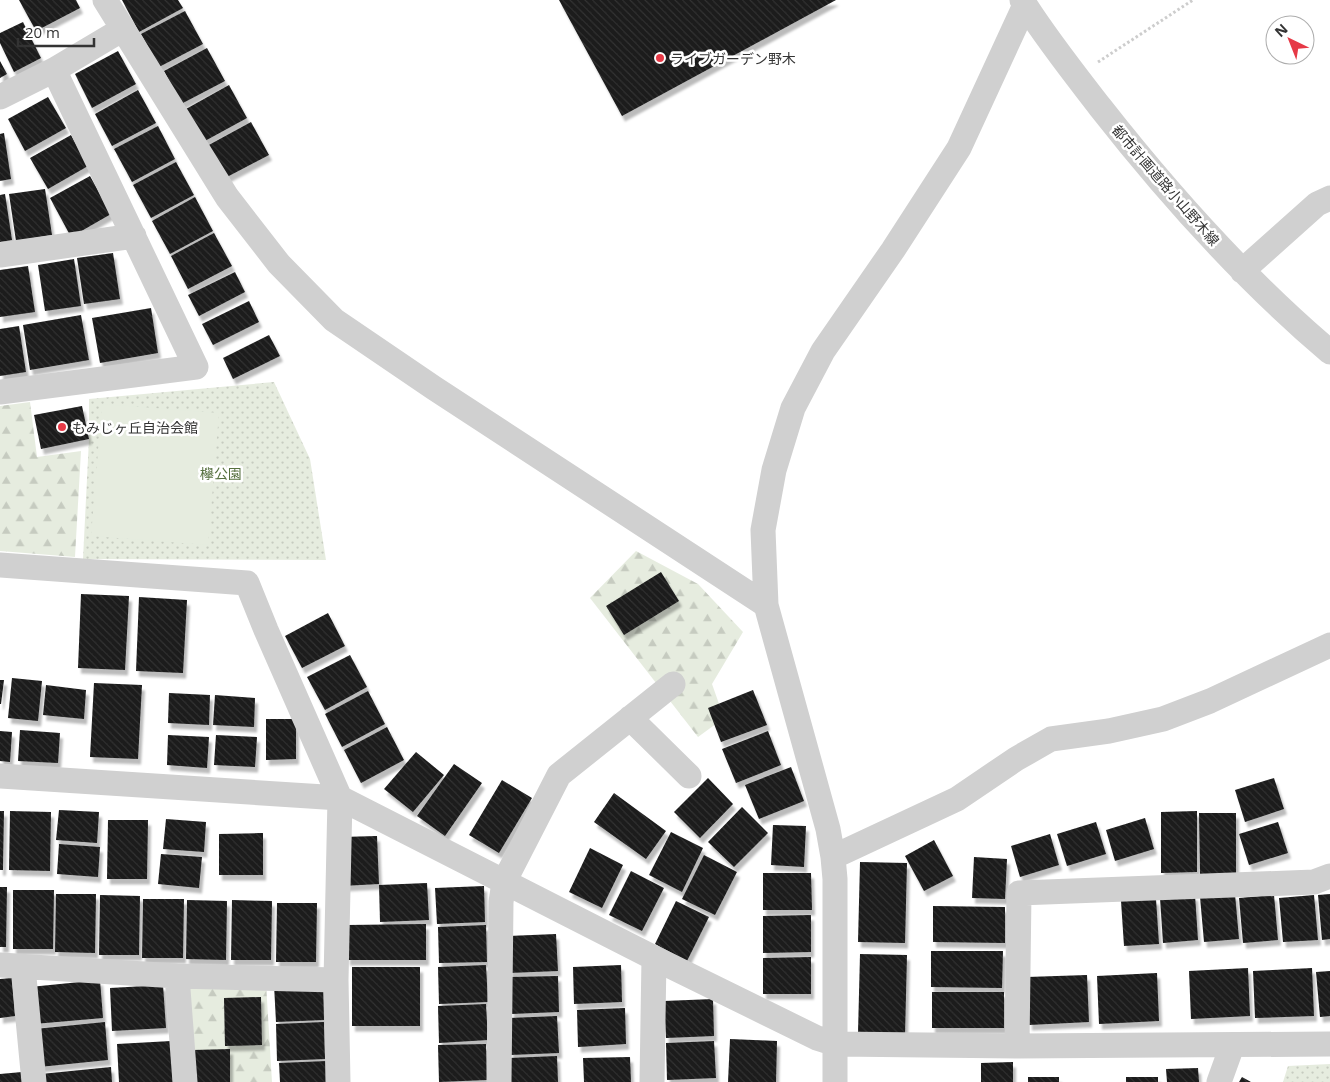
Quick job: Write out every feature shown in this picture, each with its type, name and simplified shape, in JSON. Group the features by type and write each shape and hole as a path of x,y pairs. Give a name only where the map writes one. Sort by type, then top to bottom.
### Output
{"street":[{"path":"105,0 227,197 279,264 334,320 434,388 766,605"},
{"path":"835,1082 835,879 833,857 828,829 766,605 763,530 774,470 793,408 823,351 893,250 959,148 1023,2"},
{"name":"都市計画道路小山野木線","path":"1023,2 1076,76 1133,148 1242,271 1330,352"},
{"path":"0,97 54,70 123,29"},
{"path":"0,392 196,367 54,70"},
{"path":"1242,271 1317,204 1330,198"},
{"path":"0,255 134,236"},
{"path":"0,565 247,583 340,798 336,980 338,1082"},
{"path":"833,857 957,799 1016,759 1051,740 1109,731 1163,719 1210,701 1330,645"},
{"path":"498,1082 501,902 504,882 559,775 673,684"},
{"path":"630,718 688,776"},
{"path":"0,776 340,798 654,958 817,1038 836,1044 1017,1046 1330,1044"},
{"path":"1017,1046 1019,894 1314,882 1330,876"},
{"path":"652,1082 654,958"},
{"path":"34,1082 12,966 176,976 336,980"},
{"path":"176,976 185,1082"},
{"path":"1219,1082 1232,1046"}],"path":[{"path":"1076,76 1193,0"}],"green space":[{"name":"欅公園","path":"274,382 310,459 326,560 83,559 89,399"},
{"path":"30,402 37,457 81,451 75,557 0,551 0,406"},
{"path":"102,404 219,413 208,545 91,536"},
{"path":"636,551 698,584 743,632 712,684 724,718 698,737 590,598"},
{"path":"266,983 272,1082 189,1082 184,989"},
{"path":"1330,1064 1330,1082 1283,1082 1288,1066"}],"building":[{"path":"19,0 76,0 80,8 36,31"},
{"path":"122,0 178,0 183,8 139,32"},
{"name":"ライブガーデン野木","path":"559,0 836,0 622,116"},
{"path":"185,11 203,44 159,67 141,34"},
{"path":"23,22 41,58 14,72 0,43 0,33"},
{"path":"207,48 225,81 181,104 164,71"},
{"path":"118,51 136,84 92,108 75,74"},
{"path":"0,61 7,74 0,78"},
{"path":"229,85 247,118 203,142 186,109"},
{"path":"138,90 156,123 112,146 95,114"},
{"path":"48,97 66,128 25,151 8,119"},
{"path":"251,122 269,155 225,178 207,146"},
{"path":"158,126 175,159 132,182 114,149"},
{"path":"4,133 11,179 0,181 0,134"},
{"path":"71,135 88,166 48,189 30,158"},
{"path":"176,162 194,195 151,218 133,185"},
{"path":"90,176 111,214 71,237 50,198"},
{"path":"45,189 52,235 16,241 9,194"},
{"path":"5,194 12,240 0,242 0,195"},
{"path":"195,197 213,231 170,254 152,221"},
{"path":"214,233 232,266 188,289 171,256"},
{"path":"113,253 120,299 84,304 77,258"},
{"path":"74,259 81,306 45,311 38,265"},
{"path":"28,266 35,312 0,317 0,270"},
{"path":"235,272 245,292 199,316 188,295"},
{"path":"249,301 259,322 213,345 202,324"},
{"path":"151,308 158,353 100,363 92,318"},
{"path":"81,315 89,360 30,370 23,325"},
{"path":"19,326 26,372 0,376 0,329"},
{"path":"269,335 280,356 233,379 223,358"},
{"name":"もみじヶ丘自治会館","path":"82,406 89,439 41,449 34,415"},
{"path":"661,572 679,601 624,635 606,606"},
{"path":"81,594 129,596 125,670 78,668"},
{"path":"139,597 187,600 183,673 136,671"},
{"path":"328,613 345,646 302,668 285,636"},
{"path":"350,655 367,687 325,710 307,677"},
{"path":"12,678 42,681 38,721 8,718"},
{"path":"0,680 4,680 1,704 0,704"},
{"path":"94,683 142,685 138,759 90,757"},
{"path":"46,685 86,690 84,719 43,715"},
{"path":"753,690 767,725 721,742 708,708"},
{"path":"368,691 385,724 342,747 325,714"},
{"path":"169,693 210,695 209,725 168,723"},
{"path":"215,695 255,698 254,727 213,725"},
{"path":"266,719 296,719 296,759 266,760"},
{"path":"387,727 404,760 361,783 344,750"},
{"path":"20,730 60,733 58,763 18,761"},
{"path":"0,731 12,732 10,762 0,761"},
{"path":"768,731 781,765 736,783 722,749"},
{"path":"168,735 209,737 207,768 167,765"},
{"path":"216,735 257,737 255,767 214,765"},
{"path":"416,752 444,775 413,812 384,789"},
{"path":"454,764 482,783 445,836 417,816"},
{"path":"791,767 804,801 759,819 745,785"},
{"path":"708,778 733,804 700,838 674,812"},
{"path":"1274,778 1284,809 1245,822 1235,790"},
{"path":"502,780 532,798 499,853 469,835"},
{"path":"614,793 666,831 646,859 594,822"},
{"path":"742,807 768,833 734,867 708,842"},
{"path":"59,810 99,812 97,843 56,840"},
{"path":"0,811 4,811 3,870 0,870"},
{"path":"10,811 51,812 50,871 9,870"},
{"path":"1197,811 1197,872 1161,873 1161,812"},
{"path":"1199,813 1236,813 1236,874 1200,874"},
{"path":"1145,818 1154,849 1115,861 1106,830"},
{"path":"166,819 206,822 204,852 163,849"},
{"path":"108,820 148,820 147,879 107,879"},
{"path":"1096,822 1106,854 1067,866 1057,834"},
{"path":"1278,822 1288,853 1249,865 1239,834"},
{"path":"773,825 806,826 804,867 771,865"},
{"path":"671,832 703,848 682,892 649,875"},
{"path":"263,833 263,875 219,875 219,834"},
{"path":"1050,834 1059,865 1020,877 1011,846"},
{"path":"377,836 379,884 342,886 341,837"},
{"path":"934,840 953,876 924,891 905,856"},
{"path":"59,844 100,847 98,877 57,874"},
{"path":"590,848 623,865 602,908 569,892"},
{"path":"161,854 202,857 199,888 158,884"},
{"path":"704,855 737,872 715,915 682,899"},
{"path":"974,857 1007,859 1005,899 972,898"},
{"path":"860,862 907,863 905,943 858,942"},
{"path":"631,871 664,888 642,931 609,915"},
{"path":"763,873 811,873 812,910 763,910"},
{"path":"427,883 429,920 380,922 379,885"},
{"path":"484,886 485,922 437,924 435,888"},
{"path":"0,887 7,887 6,947 0,947"},
{"path":"13,890 54,890 53,949 13,949"},
{"path":"56,894 96,894 95,953 55,952"},
{"path":"1235,894 1239,939 1204,942 1200,897"},
{"path":"1330,894 1330,939 1322,940 1318,895"},
{"path":"100,895 140,896 139,955 99,955"},
{"path":"1195,895 1198,940 1163,943 1160,898"},
{"path":"1274,895 1278,940 1243,943 1239,898"},
{"path":"1314,895 1318,940 1283,942 1279,898"},
{"path":"143,899 184,899 183,958 142,958"},
{"path":"1156,899 1159,944 1124,946 1121,901"},
{"path":"187,900 227,901 226,960 186,959"},
{"path":"232,900 272,901 271,960 231,960"},
{"path":"676,901 709,917 687,961 655,944"},
{"path":"277,903 317,903 316,962 276,962"},
{"path":"933,906 1005,907 1005,943 933,942"},
{"path":"811,915 811,952 763,953 763,916"},
{"path":"426,924 426,960 347,960 347,925"},
{"path":"486,925 487,962 439,963 438,927"},
{"path":"556,934 558,971 509,973 508,936"},
{"path":"931,951 1003,951 1002,988 931,987"},
{"path":"860,954 907,955 905,1035 858,1033"},
{"path":"811,957 811,994 763,994 763,958"},
{"path":"486,965 488,1002 439,1004 438,967"},
{"path":"621,965 622,1002 574,1004 573,967"},
{"path":"352,967 420,967 420,1026 352,1026"},
{"path":"1248,968 1250,1016 1191,1019 1189,971"},
{"path":"1312,968 1314,1016 1255,1018 1253,971"},
{"path":"1330,971 1330,1016 1320,1017 1316,972"},
{"path":"1157,973 1159,1021 1099,1024 1097,976"},
{"path":"1087,975 1089,1022 1029,1025 1027,977"},
{"path":"558,976 559,1012 511,1014 510,977"},
{"path":"12,978 15,1016 0,1018 0,979"},
{"path":"100,980 103,1018 34,1024 30,987"},
{"path":"323,983 324,1020 276,1022 274,985"},
{"path":"163,985 166,1028 112,1031 110,988"},
{"path":"932,992 1004,992 1004,1028 932,1028"},
{"path":"261,997 262,1045 225,1046 224,998"},
{"path":"713,999 714,1036 666,1038 664,1001"},
{"path":"486,1004 488,1040 439,1043 438,1006"},
{"path":"625,1008 626,1044 578,1047 577,1010"},
{"path":"557,1016 559,1053 510,1055 509,1018"},
{"path":"105,1022 108,1060 39,1067 35,1029"},
{"path":"324,1022 325,1059 277,1061 276,1024"},
{"path":"730,1039 777,1041 776,1082 728,1082"},
{"path":"171,1041 173,1082 119,1082 117,1044"},
{"path":"714,1041 716,1078 667,1080 666,1043"},
{"path":"486,1044 487,1080 439,1082 438,1045"},
{"path":"230,1049 230,1082 194,1082 193,1050"},
{"path":"557,1056 558,1082 510,1082 509,1058"},
{"path":"630,1057 631,1082 584,1082 583,1058"},
{"path":"327,1061 328,1082 280,1082 279,1063"},
{"path":"1013,1062 1013,1082 981,1082 981,1063"},
{"path":"111,1067 112,1082 42,1082 41,1074"},
{"path":"1198,1068 1199,1082 1167,1082 1166,1069"},
{"path":"22,1072 23,1082 0,1082 0,1074"},
{"path":"1028,1077 1059,1077 1059,1082 1028,1082"},
{"path":"1126,1077 1158,1077 1158,1082 1126,1082"},
{"path":"1242,1077 1251,1082 1239,1082"}],"place":[{"name":"ライブガーデン野木","path":"660,58"},
{"name":"もみじヶ丘自治会館","path":"62,427"}]}
